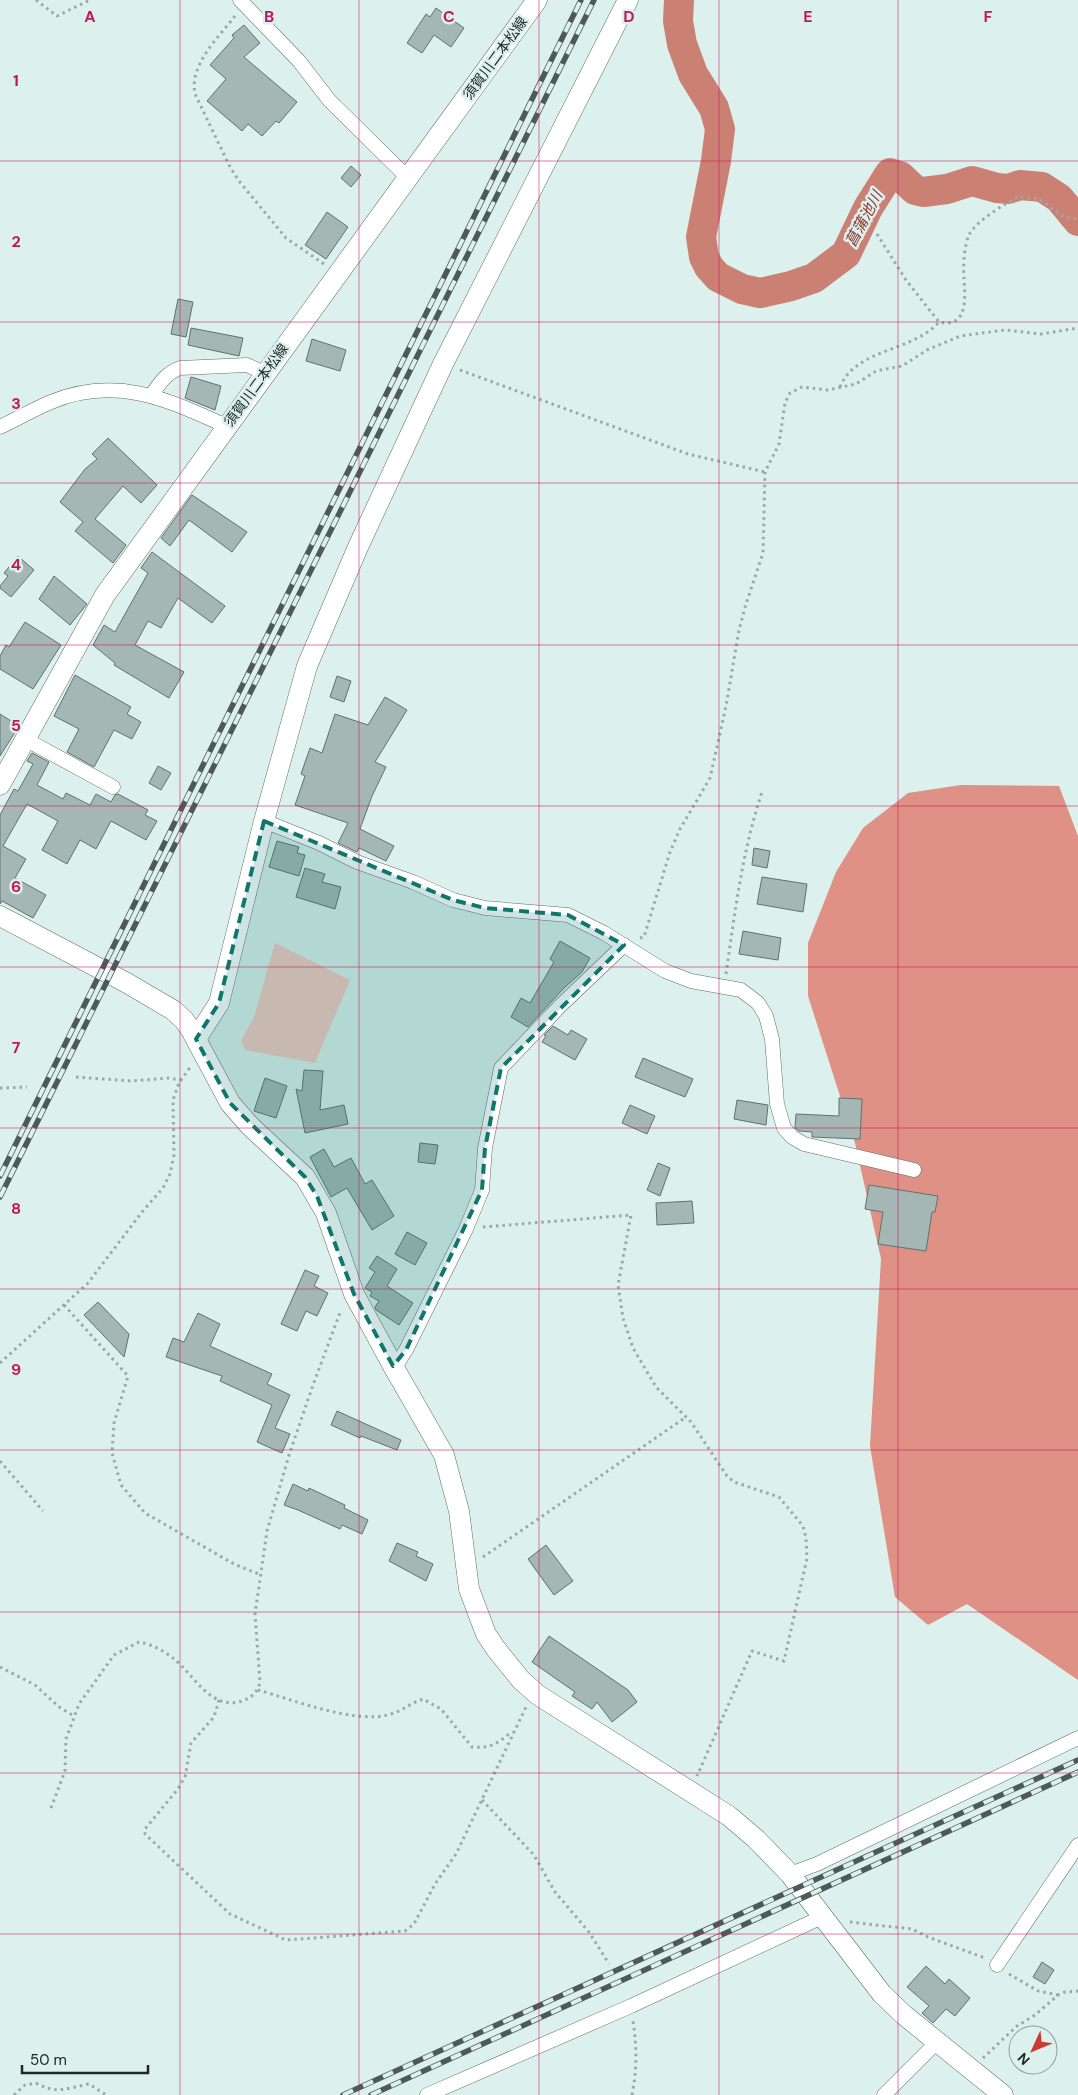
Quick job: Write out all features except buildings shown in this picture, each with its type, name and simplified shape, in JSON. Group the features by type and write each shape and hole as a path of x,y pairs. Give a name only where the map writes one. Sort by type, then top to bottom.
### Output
{"street":[{"name":"須賀川二本松線","path":"0,786 105,595 264,373 537,0"},
{"path":"200,1046 219,1003 264,821 307,666 358,547 443,364 628,0"},
{"path":"243,3 300,61 329,100 407,177"},
{"path":"151,396 160,382 171,371 180,368 247,364 264,373"},
{"path":"0,428 51,402 74,394 118,390 141,392 226,426"},
{"path":"25,739 113,787"},
{"path":"264,821 319,843 357,862 414,882 453,900 485,908 568,915 604,933 674,974 691,981 741,990 758,1003 766,1016 772,1038 777,1104 784,1128 792,1138 813,1146 914,1170"},
{"path":"0,916 78,956 101,971 127,982 173,1010 184,1020 230,1102 250,1126 287,1158 305,1177 318,1196 326,1213 353,1290 393,1366 444,1455 459,1511 469,1589 486,1634 505,1662 533,1690 729,1816 744,1828 790,1874 882,1994 904,2015 1003,2095"},
{"path":"393,1366 399,1361 406,1350 469,1223 482,1190 485,1148 501,1068 560,1006 624,945"},
{"path":"790,1874 817,1864 1078,1738"},
{"path":"997,1965 1078,1845"},
{"path":"427,2095 825,1922"},
{"path":"884,2095 937,2042"}],"path":[{"path":"36,0 57,16 90,0"},
{"path":"243,3 200,63 193,82 196,94 230,167 251,196 286,238 338,273"},
{"path":"877,234 906,280 939,322 947,324 956,319 963,311 966,302 964,265 967,240 970,233 982,222 1018,197 1039,199 1064,217 1078,219"},
{"path":"840,388 850,372 859,365 889,349 908,344 939,322"},
{"path":"624,945 644,937 670,852 680,829 710,778 726,706 739,630 763,553 766,472 778,444 785,402 790,393 802,387 828,390 856,384 876,371 902,366 927,350 960,336 1005,330 1042,334 1078,328"},
{"path":"443,364 688,454 766,472"},
{"path":"725,987 741,872 751,825 762,792"},
{"path":"0,1363 88,1283 100,1270 142,1212 163,1188 170,1174 174,1155 173,1100 181,1080 200,1046"},
{"path":"76,1077 131,1081 168,1078 181,1080"},
{"path":"0,1088 27,1087"},
{"path":"469,1223 477,1227 483,1227 630,1215 618,1285 623,1318 633,1348 656,1387 686,1417 727,1476 734,1482 779,1497 803,1526 807,1558 784,1661 752,1651 690,1791"},
{"path":"51,1808 65,1771 66,1739 74,1716 79,1704 114,1655 139,1642 152,1646 173,1658 201,1687 219,1700 232,1704 244,1700 258,1690 260,1682 255,1614 267,1531 289,1455 313,1385 344,1302 353,1290"},
{"path":"64,1305 128,1376 114,1423 112,1453 121,1485 145,1513 234,1564 261,1575"},
{"path":"465,1565 476,1562 686,1417"},
{"path":"0,1461 43,1511"},
{"path":"0,1667 36,1685 59,1707 74,1716"},
{"path":"258,1690 358,1716 376,1717 393,1714 410,1703 423,1699 442,1709 472,1747 482,1748 498,1742 508,1734 513,1733"},
{"path":"219,1700 214,1717 190,1744 185,1777 177,1790 145,1829 145,1834 230,1914 286,1940 405,1931 414,1924 435,1884 456,1854 533,1690"},
{"path":"482,1800 534,1855 555,1892 589,1932 609,1964"},
{"path":"825,1922 907,1928 988,1959 1038,1991 1058,1994 1078,1991"},
{"path":"972,2069 1017,2026 1036,2015 1058,1994"},
{"path":"631,2006 637,2044 636,2077 632,2095"},
{"path":"14,2095 25,2085 36,2083 54,2091 89,2084 106,2095"}],"highlighted area":[{"path":"264,821 453,900 485,908 568,915 624,945 501,1068 485,1148 482,1190 406,1350 393,1366 354,1294 317,1196 305,1177 230,1103 196,1039 219,1003"}],"shaded area":[{"path":"961,785 1059,786 1078,836 1078,1680 967,1604 928,1625 895,1597 870,1446 881,1259 855,1143 808,996 808,943 836,872 863,828 908,793"},
{"path":"275,943 350,980 315,1063 245,1050 241,1041 254,1017"}],"waterway":[{"name":"菖蒲池川","path":"679,0 678,21 682,44 693,74 714,108 720,129 716,161 701,237 704,257 709,267 718,277 742,289 760,293 791,286 814,278 846,254 868,208 890,173 900,176 915,190 923,192 947,189 972,181 1008,189 1020,185 1042,187 1059,198 1078,221"}],"railway":[{"path":"0,1176 581,0"},
{"path":"0,1197 594,0"},
{"path":"343,2095 1078,1760"},
{"path":"371,2095 1078,1772"}]}
